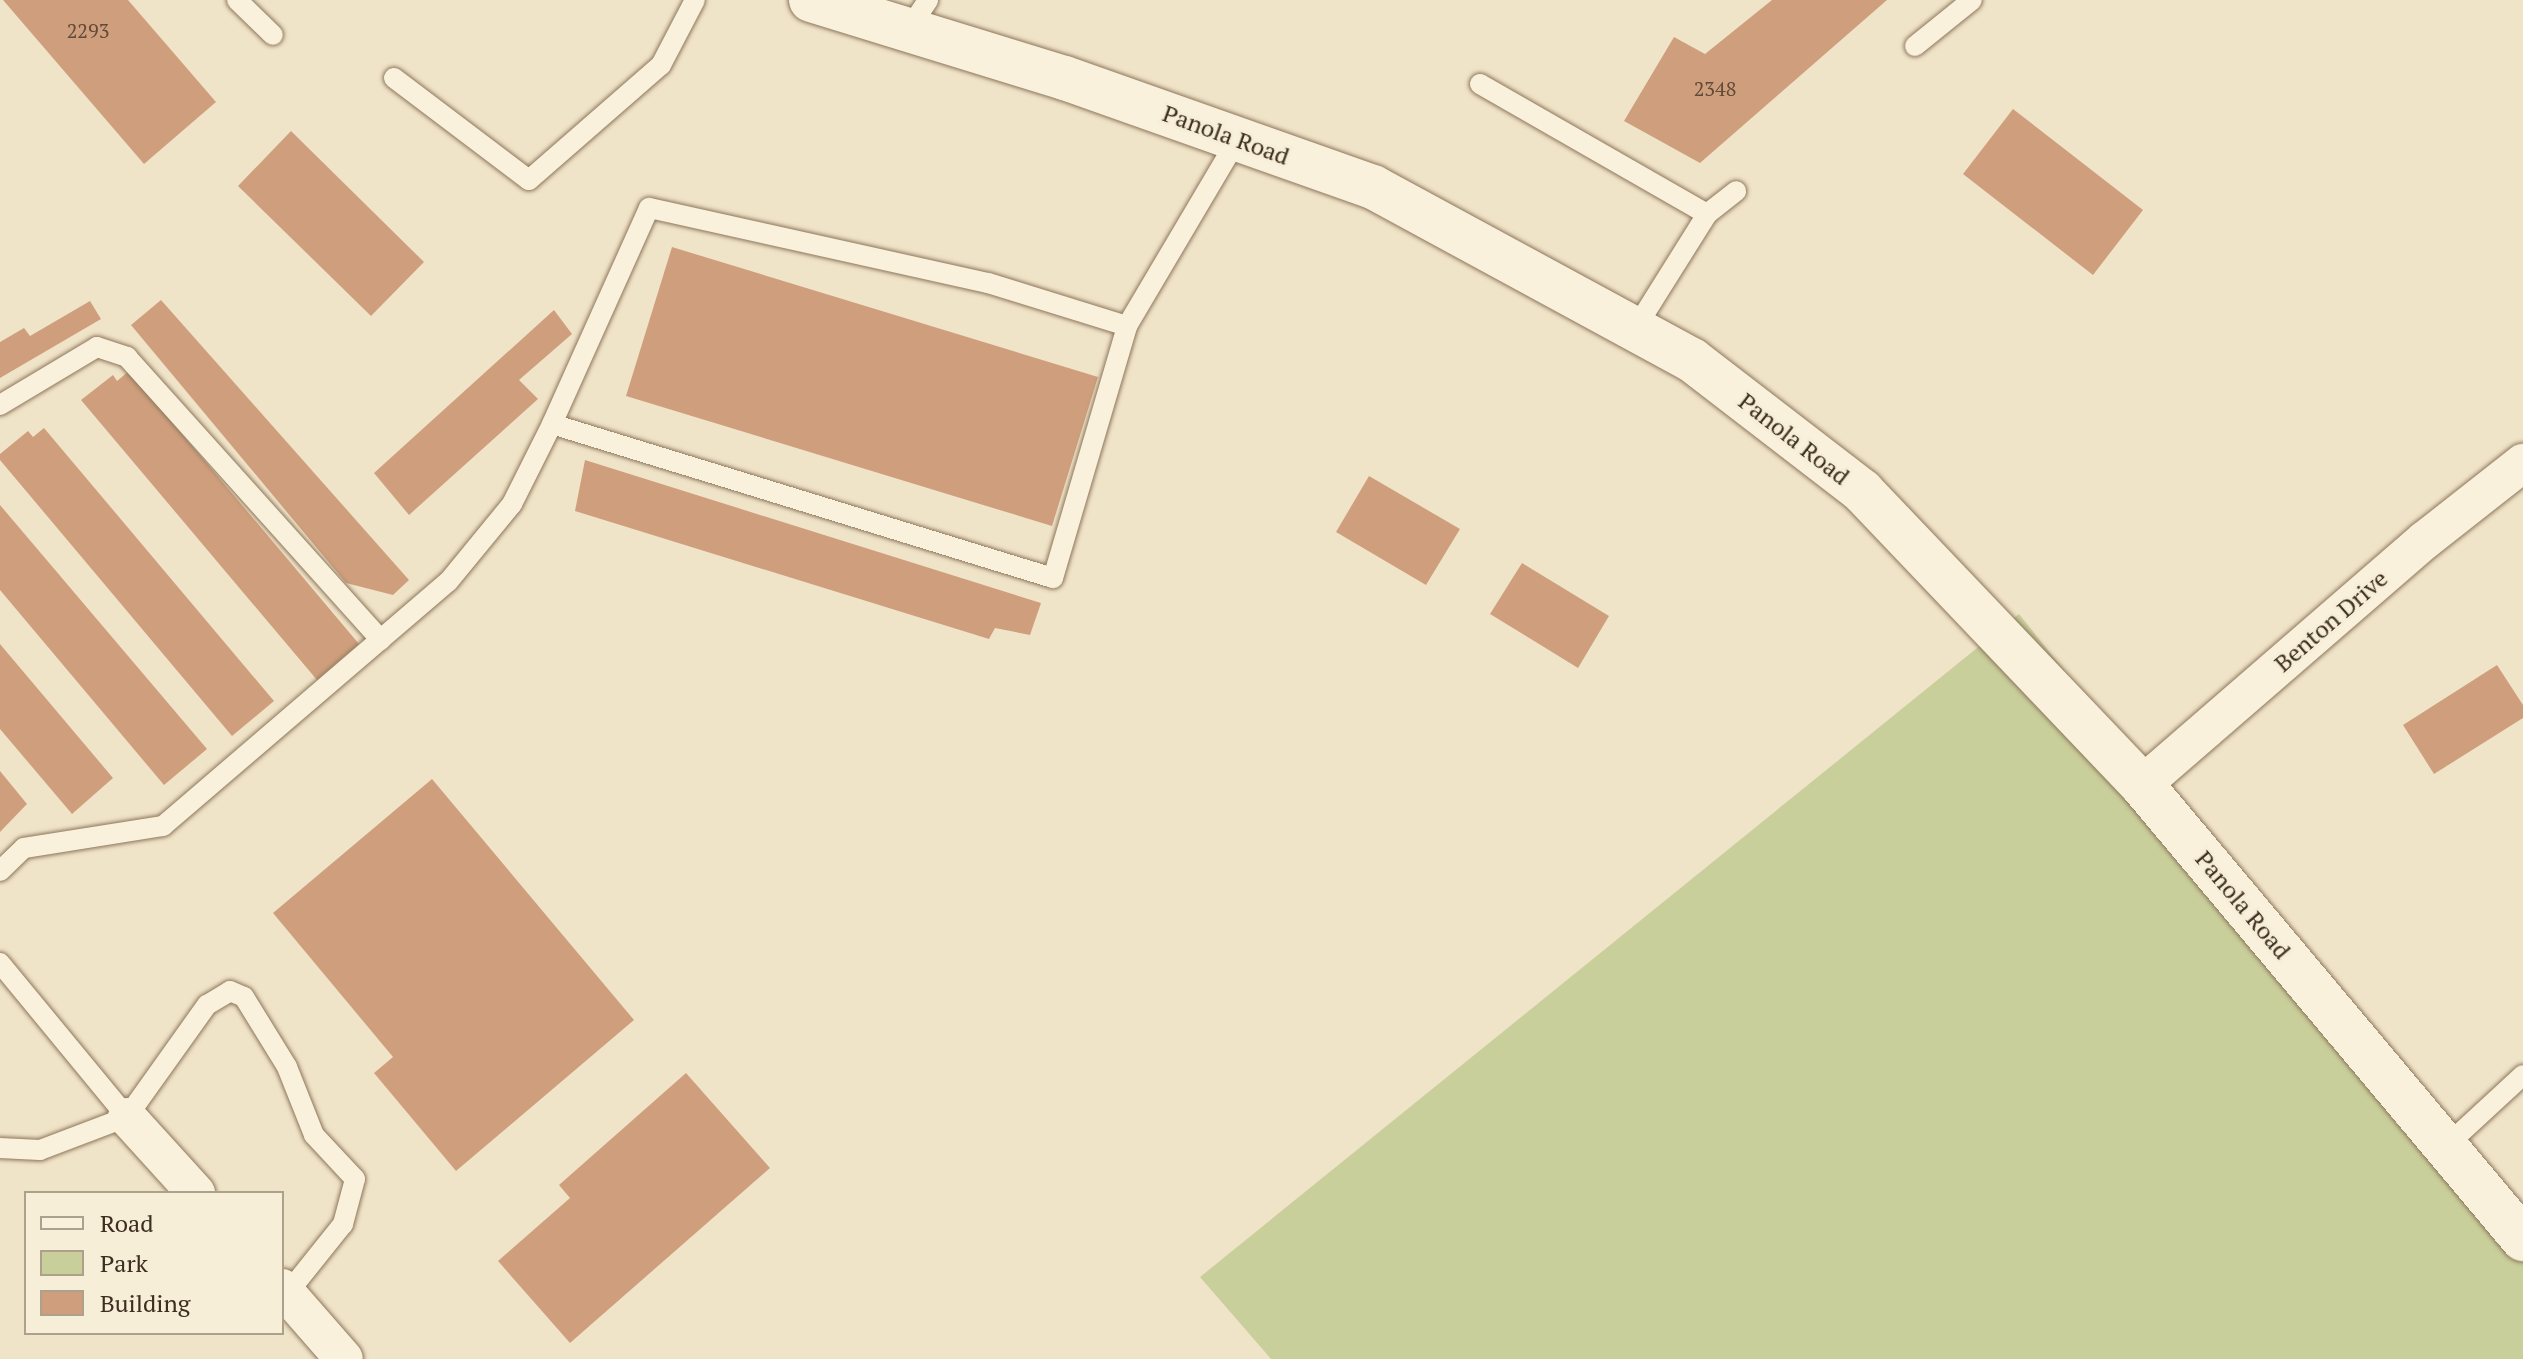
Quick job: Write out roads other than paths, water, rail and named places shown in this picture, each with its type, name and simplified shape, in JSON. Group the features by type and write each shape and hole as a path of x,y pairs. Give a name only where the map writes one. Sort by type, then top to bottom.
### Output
{"main road":[{"name":"Panola Road","path":"811,0 918,15 1373,187 1692,360 1862,491 2142,785 2523,1239"}],"street":[{"name":"Benton Drive","path":"2142,785 2425,540 2523,463"},
{"path":"127,1117 194,1191"},
{"path":"285,1291 344,1359"}],"lane":[{"path":"237,0 273,35"},
{"path":"394,78 529,180 661,65 695,0"},
{"path":"1915,46 1972,0"},
{"path":"1480,84 1707,214"},
{"path":"552,424 1053,578 1127,326 1238,138"},
{"path":"1635,329 1707,214 1736,191"},
{"path":"0,871 24,848 163,826 448,582 512,504 552,424 649,208 988,283 1127,326"},
{"path":"0,405 97,347 127,357 381,640"},
{"path":"0,963 127,1117"},
{"path":"0,1148 40,1150 127,1117 207,1005 230,991 244,997 287,1067 314,1135 355,1179 343,1224 285,1291"},
{"path":"2445,1147 2523,1075"}]}
